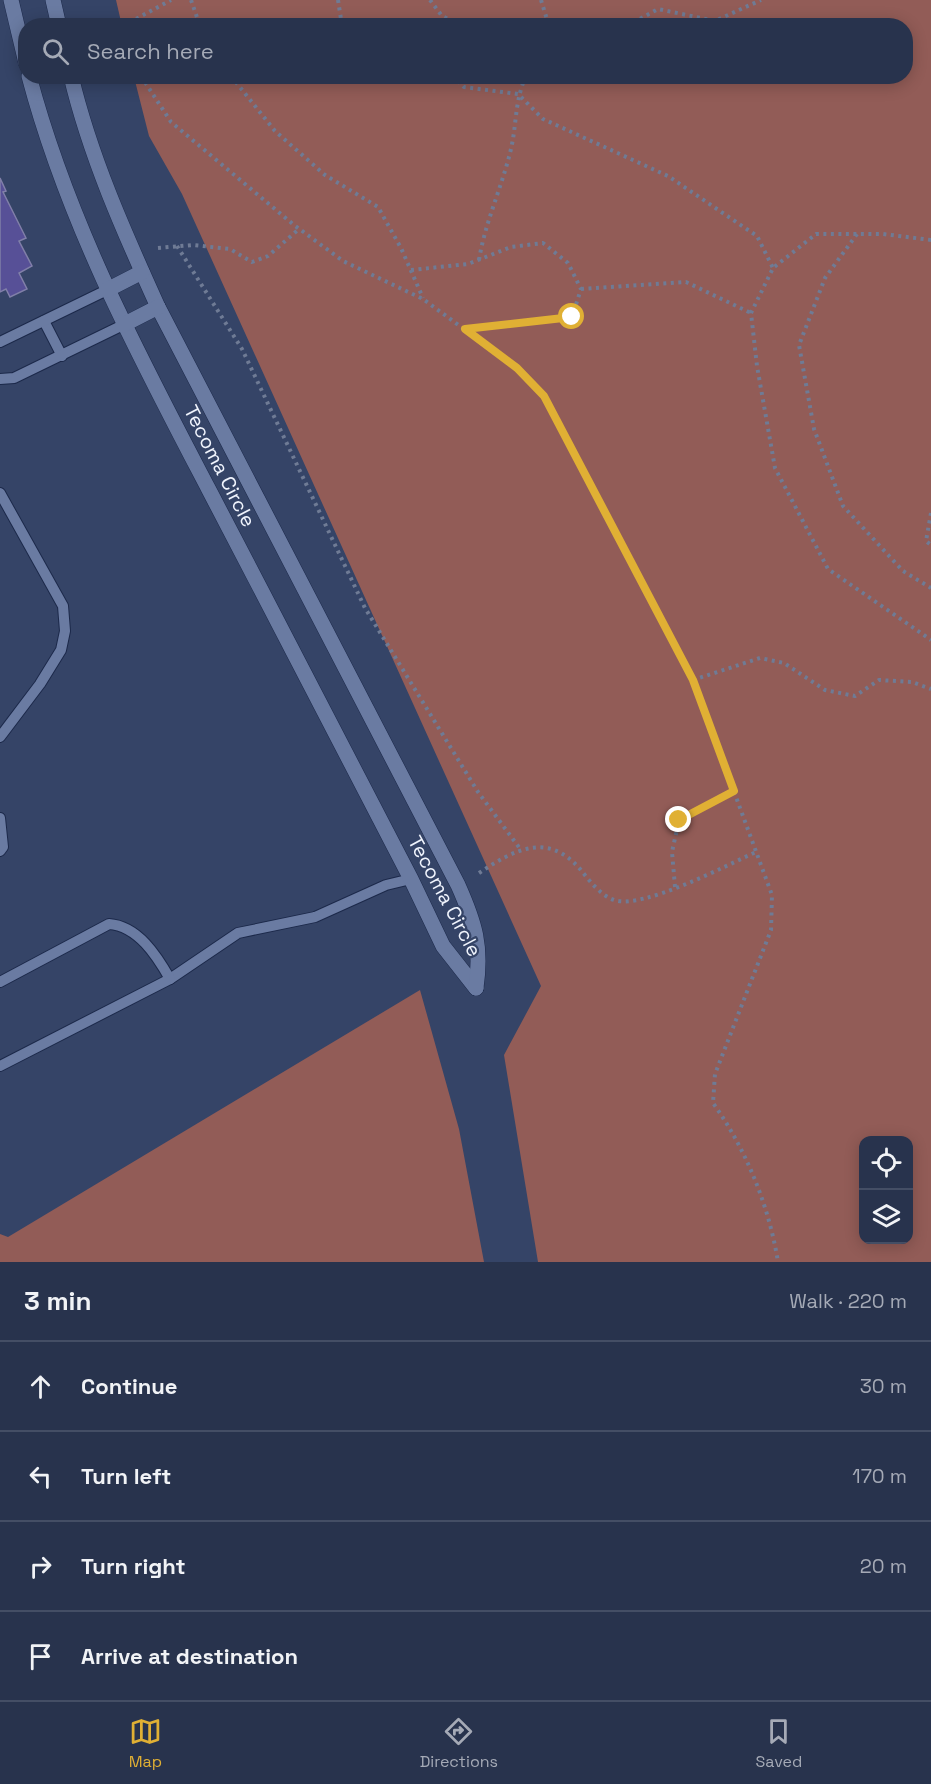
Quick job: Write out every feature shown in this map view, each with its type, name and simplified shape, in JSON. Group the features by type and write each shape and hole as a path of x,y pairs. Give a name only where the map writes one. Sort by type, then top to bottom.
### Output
{"street":[{"path":"11,0 18,29"},
{"path":"53,0 57,18"},
{"name":"Tecoma Circle","path":"31,84 42,126 69,202 123,325 411,879 443,946 476,988 479,950 474,922 458,885 158,307 90,142 73,84"},
{"path":"108,290 142,272"},
{"path":"123,325 158,307"}],"lane":[{"path":"0,342 108,290"},
{"path":"44,321 62,356"},
{"path":"0,379 14,378 123,325"},
{"path":"0,493 63,606 65,631 61,650 56,659 0,737"},
{"path":"0,818 3,847 0,851"},
{"path":"0,1066 170,979 238,933 315,917 386,885 411,879"},
{"path":"0,982 109,924 121,925 136,935 159,959 170,979"}],"path":[{"path":"138,18 171,0"},
{"path":"191,0 197,18"},
{"path":"338,0 341,18"},
{"path":"430,0 442,16 446,18"},
{"path":"541,0 547,18"},
{"path":"721,18 760,0"},
{"path":"642,18 658,9 701,18"},
{"path":"146,84 171,122 299,229 343,261 423,299 517,368 544,396 693,680 772,896 771,930 716,1074 713,1103 733,1131 768,1213 778,1262"},
{"path":"237,84 274,131 324,175 378,207 411,270 423,299"},
{"path":"461,84 464,87 518,94 543,118 668,176 757,236 772,268"},
{"path":"479,260 483,236 511,152 518,94 522,84"},
{"path":"158,248 177,246 230,249 252,262 268,256 299,229"},
{"path":"931,240 858,234 816,234 772,268 752,313 757,366 775,468 828,569 931,640"},
{"path":"858,234 825,278 799,345 814,429 843,506 903,571 931,588"},
{"path":"411,270 431,270 479,260 511,247 543,243 568,263 581,289 572,317 465,329"},
{"path":"177,246 242,349 365,608 478,792 521,850"},
{"path":"581,289 686,282 720,295 752,313"},
{"path":"931,513 926,541 931,545"},
{"path":"693,680 760,658 784,663 825,690 855,696 879,680 912,682 931,689"},
{"path":"675,887 672,852 679,820 734,791"},
{"path":"480,873 512,851 540,846 570,857 595,887 615,900 644,901 756,852"}],"shaded area":[{"path":"116,0 931,0 931,1262 538,1262 504,1055 541,986 182,194 149,136 136,84 913,84 913,18 120,18"},
{"path":"420,990 459,1129 484,1262 0,1262 0,1234 8,1237"}],"building":[{"path":"0,178 6,191 3,192 26,238 19,241 32,266 19,273 27,289 10,297 6,289 0,292"}],"route":[{"path":"572,317 528,324 465,329 517,368 544,396 693,680 734,791 679,820"}]}
